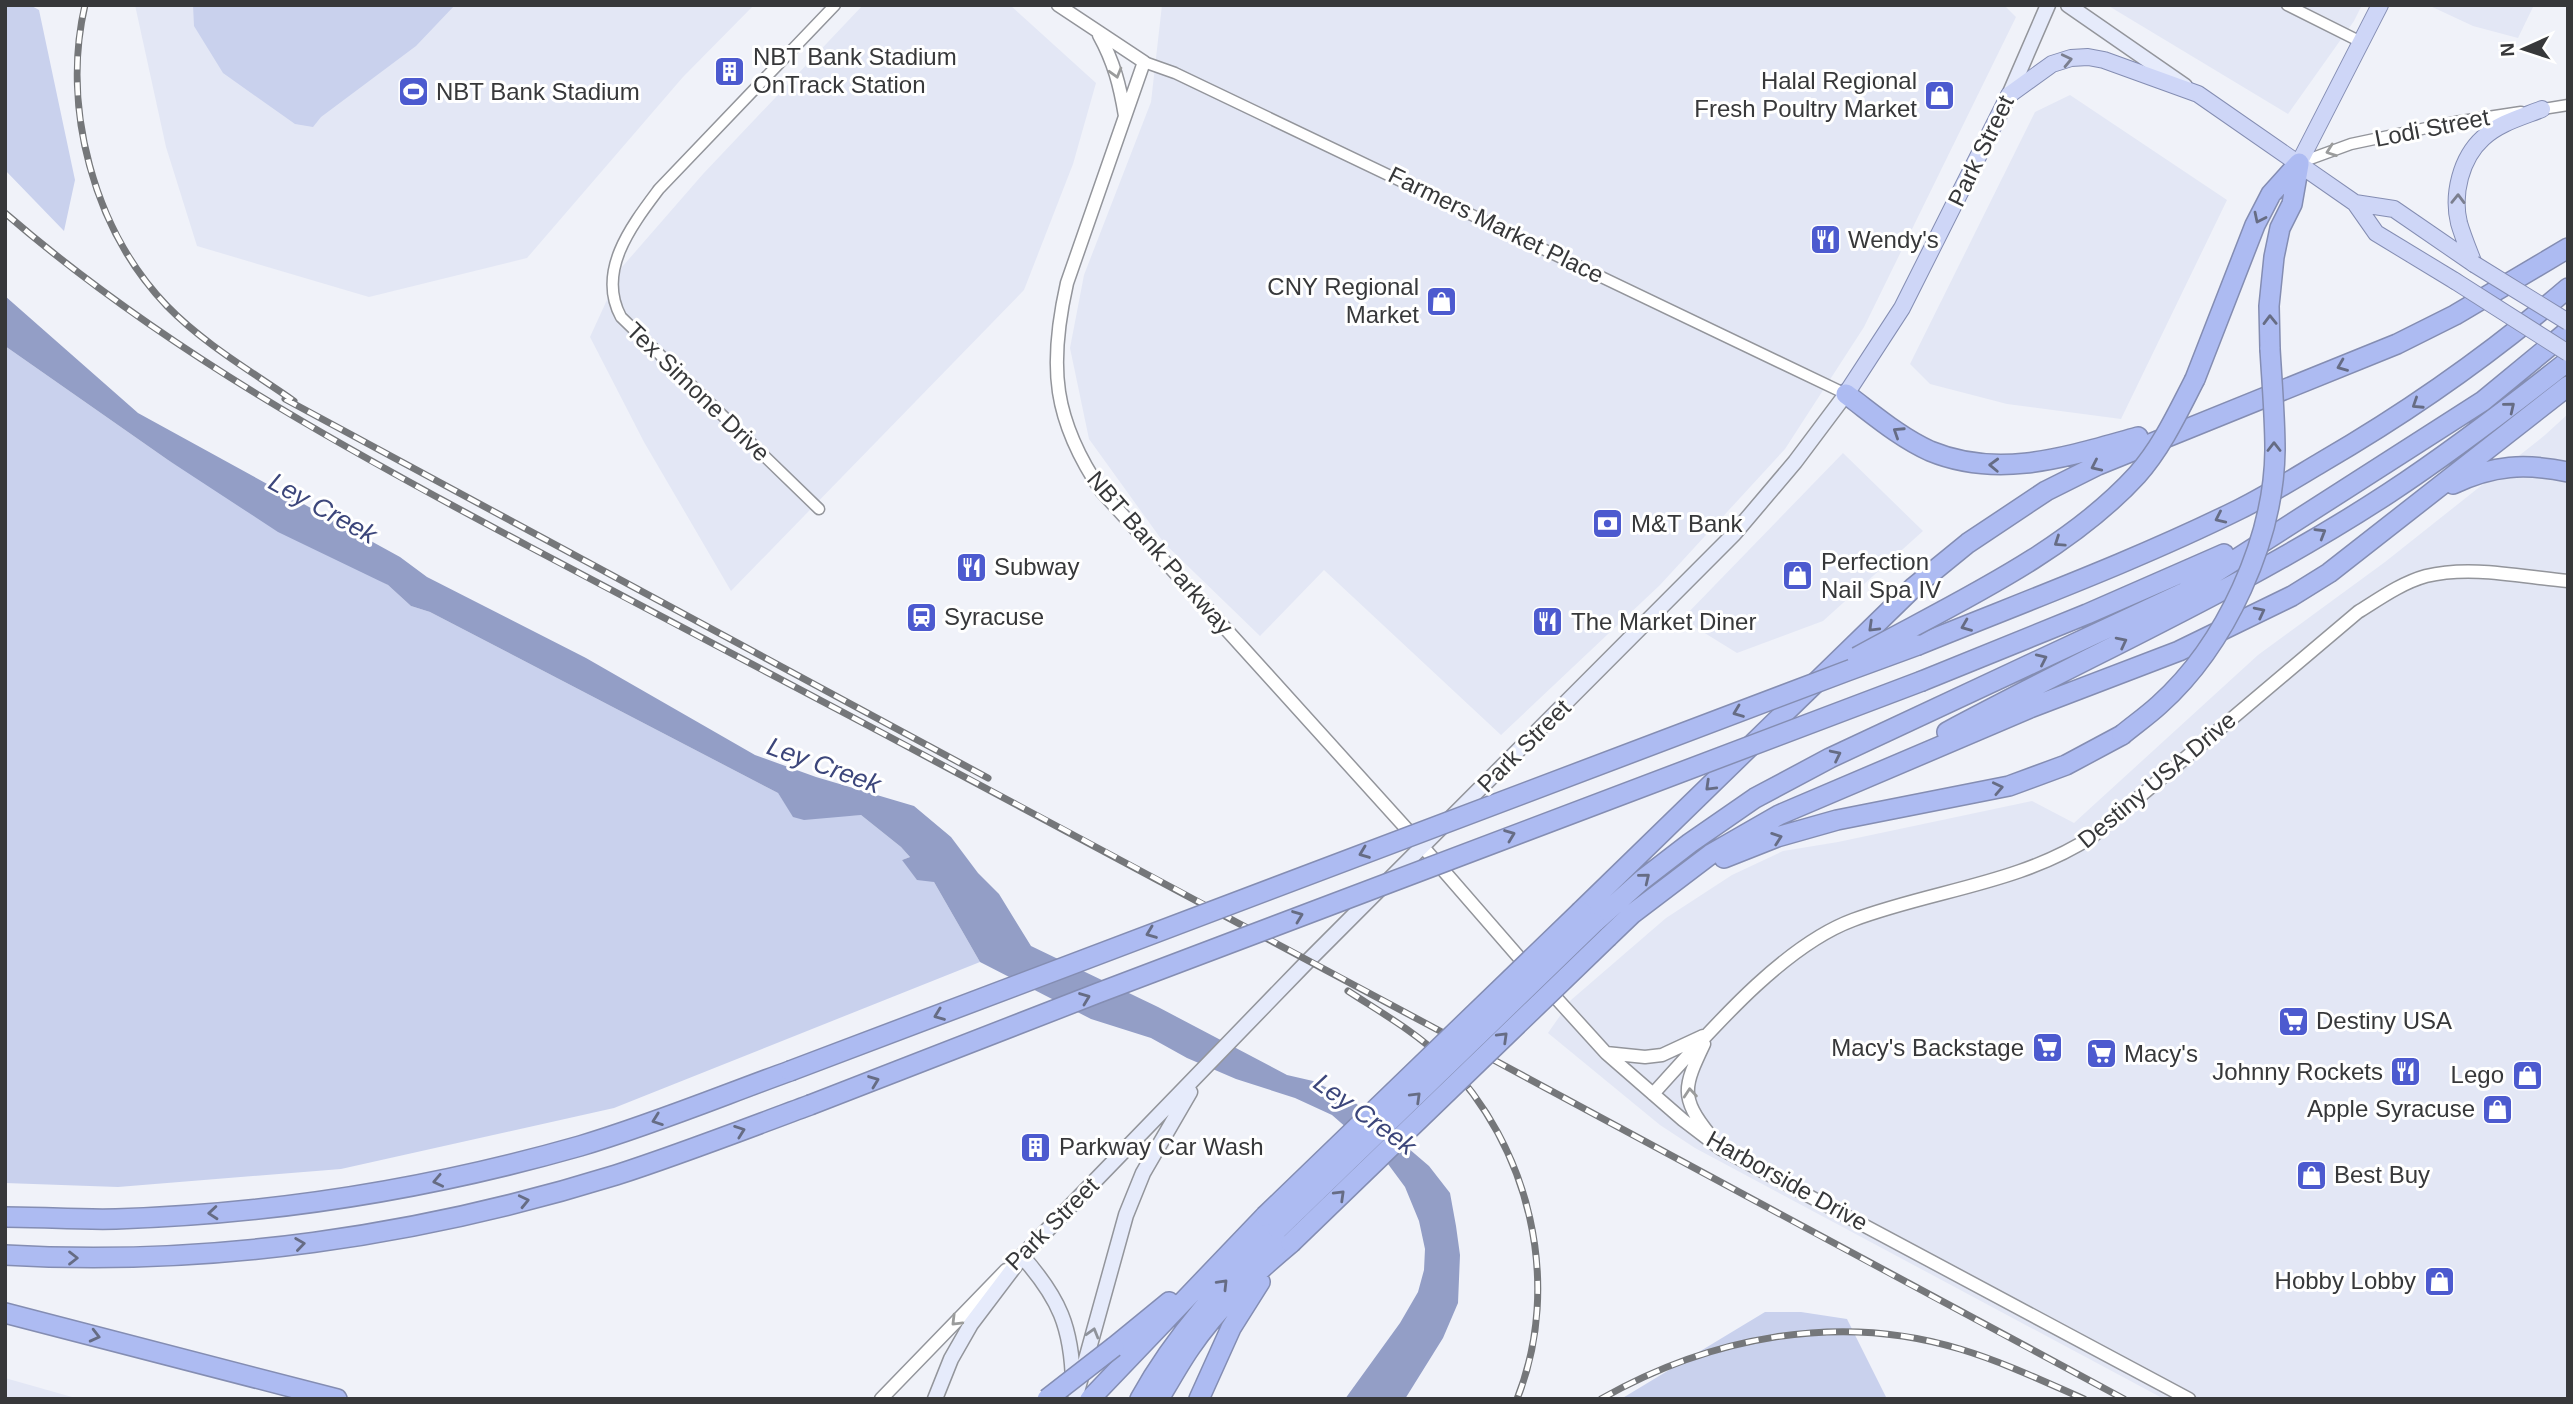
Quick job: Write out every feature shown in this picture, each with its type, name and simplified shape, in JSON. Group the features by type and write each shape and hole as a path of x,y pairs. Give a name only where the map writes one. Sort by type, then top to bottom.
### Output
{"highway":[{"path":"1669,885 1777,837 1837,820 2009,786 2066,765 2122,735 2161,704 2212,643 2235,604 2256,554 2269,501 2275,452 2269,306 2274,257 2280,228 2291,204 2299,163"},
{"path":"1801,688 2029,561 2100,512 2139,473 2170,428 2195,379 2255,225 2271,194 2299,163"},
{"path":"1046,1399 1123,1351 1229,1253 1278,1229 1594,924 1914,587 1968,543 2046,491 2098,465 2397,344 2455,315 2568,248"},
{"path":"5,1217 114,1219 208,1214 392,1191 484,1171 582,1145 790,1071 1919,645 2152,550 2270,493 2378,430 2490,352 2568,288"},
{"path":"1140,1399 1156,1369 1209,1300 1278,1229 1594,924 1642,880 1690,843 1755,798 1830,758 2185,593 2483,401 2568,331"},
{"path":"1844,787 2286,554 2398,486 2493,420 2568,360"},
{"path":"1594,924 1632,914 1711,854 1779,815 2031,708 2179,651 2292,596 2329,573 2568,386"},
{"path":"1846,394 1928,450 1956,460 1990,465 2031,464 2068,456 2227,412"},
{"path":"2424,499 2474,476 2513,467 2533,465 2568,472"},
{"path":"5,1255 130,1258 296,1245 412,1226 530,1200 613,1175 810,1105 1215,948 1922,681 2204,565 2372,473"},
{"path":"1159,1399 1190,1347 1259,1269 1278,1229"},
{"path":"1199,1399 1231,1328 1250,1295 1278,1229"},
{"path":"5,1313 337,1399"},
{"path":"1090,1399 1123,1351"}],"main road":[{"name":"Park Street","path":"1022,1256 1306,963 1734,534 1795,462 1846,394 1902,308 2009,95 2048,5"},
{"path":"2068,5 2355,202 2376,233 2568,353"},
{"path":"2299,163 2380,5"},
{"path":"2009,95 2052,64 2071,58 2088,57 2104,60 2198,94"},
{"path":"2474,264 2459,222 2456,204 2459,179 2470,153 2484,137 2508,122 2542,109"},
{"path":"2355,202 2394,209 2474,264 2568,322"},
{"path":"1074,1399 1143,1173 1202,1072"},
{"path":"935,1399 951,1359 971,1324 1022,1256 1048,1287 1067,1324 1072,1353 1074,1399"}],"street":[{"name":"Tex Simone Drive","path":"819,509 621,317 612,298 612,277 617,256 635,221 659,188 835,5"},
{"name":"NBT Bank Parkway","path":"1058,5 1144,62 1067,283 1059,317 1056,368 1062,412 1069,435 1102,492 1423,847"},
{"path":"2287,5 2361,42"},
{"name":"NBT Bank Parkway","path":"1097,32 1112,58 1119,79 1125,119"},
{"name":"Farmers Market Place","path":"1144,62 1175,72 1846,394"},
{"name":"Lodi Street","path":"2299,163 2351,144 2455,122 2568,105"},
{"name":"Destiny USA Drive","path":"1653,1094 1709,1032 1776,968 1805,946 1849,921 1905,902 1994,880 2068,853 2093,836 2358,612 2400,586 2425,576 2459,571 2568,581"},
{"name":"Harborside Drive","path":"1423,847 1525,965 1606,1053 1721,1149 2189,1399"},
{"path":"1606,1053 1645,1057 1662,1055 1709,1032"},
{"path":"1709,1032 1689,1075 1687,1096 1695,1116 1721,1149"},
{"name":"Park Street","path":"881,1399 1022,1256"}],"shaded area":[{"path":"5,5 30,5 39,10 75,180 64,231 5,170"},
{"path":"135,5 754,5 683,77 527,258 369,297 197,246 166,147"},
{"path":"193,5 455,5 416,46 321,117 313,127 295,124 223,73 194,26"},
{"path":"863,5 1010,5 1096,83 1073,164 1024,290 731,591 644,442 590,337 622,267 703,174"},
{"name":"CNY Regional Market","path":"1162,5 2004,5 2016,17 1864,327 1785,449 1660,585 1501,735 1324,570 1260,636 1164,543 1089,439 1070,348 1084,275 1151,102"},
{"path":"2107,5 2362,5 2354,21 2288,114"},
{"path":"2428,5 2534,5 2518,38 2473,26"},
{"path":"2070,95 2227,200 2121,419 2007,404 1930,384 1910,364 2035,112"},
{"path":"5,346 168,460 388,585 411,606 430,612 778,793 794,817 861,815 910,857 902,860 934,882 980,962 614,1108 341,1169 118,1187 5,1183"},
{"path":"2568,414 2568,1399 2164,1399 1695,1148 1660,1125 1548,1033 1571,1000 1666,918 1732,875 1783,851 2032,801 2074,823 2258,655 2385,562"},
{"path":"1843,453 1923,531 1823,621 1737,653 1682,619"},
{"path":"1765,1312 1801,1312 1847,1319 1887,1399 1621,1399"},
{"path":"5,1378 79,1399 5,1399"}],"water":[{"name":"Ley Creek","path":"5,296 138,413 400,557 427,577 586,658 755,755 816,777 914,806 951,837 978,873 999,894 1031,946 1158,1007 1287,1075 1313,1081 1352,1100 1429,1166 1450,1193 1456,1226 1460,1255 1458,1303 1443,1338 1405,1399 1345,1399 1400,1323 1418,1292 1424,1270 1425,1249 1419,1221 1405,1187 1388,1164 1332,1115 1295,1098 1236,1079 1187,1058 1151,1038 1091,1019 980,962 934,882 917,880 902,860 910,857 861,815 804,820 793,817 778,793 430,612 411,606 388,585 278,532 168,460 5,346"}],"railway":[{"path":"85,5 77,85 81,125 90,166 103,205 120,241 142,275 181,320 294,401"},
{"path":"5,213 128,309 192,353 325,435 574,571 1196,900 2124,1399"},
{"path":"285,399 988,778"},
{"path":"1348,991 1410,1031 1443,1059 1473,1094 1498,1133 1517,1174 1530,1218 1537,1264 1537,1310 1531,1355 1517,1399"},
{"path":"1601,1399 1686,1360 1731,1346 1822,1332 1868,1332 1914,1338 1960,1349 2084,1399"}],"place":[{"name":"NBT Bank Stadium OnTrack Station","path":"730,71"},
{"name":"NBT Bank Stadium","path":"413,92"},
{"name":"Halal Regional Fresh Poultry Market","path":"1940,95"},
{"name":"Wendy's","path":"1825,240"},
{"name":"CNY Regional Market","path":"1442,301"},
{"name":"M&T Bank","path":"1608,524"},
{"name":"Subway","path":"971,567"},
{"name":"Perfection Nail Spa IV","path":"1798,576"},
{"name":"Syracuse","path":"921,617"},
{"name":"The Market Diner","path":"1548,622"},
{"name":"Destiny USA","path":"2293,1021"},
{"name":"Macy's Backstage","path":"2047,1048"},
{"name":"Macy's","path":"2101,1054"},
{"name":"Johnny Rockets","path":"2406,1072"},
{"name":"Lego","path":"2527,1075"},
{"name":"Apple Syracuse","path":"2498,1109"},
{"name":"Parkway Car Wash","path":"1036,1147"},
{"name":"Best Buy","path":"2311,1175"},
{"name":"Hobby Lobby","path":"2439,1281"}]}
